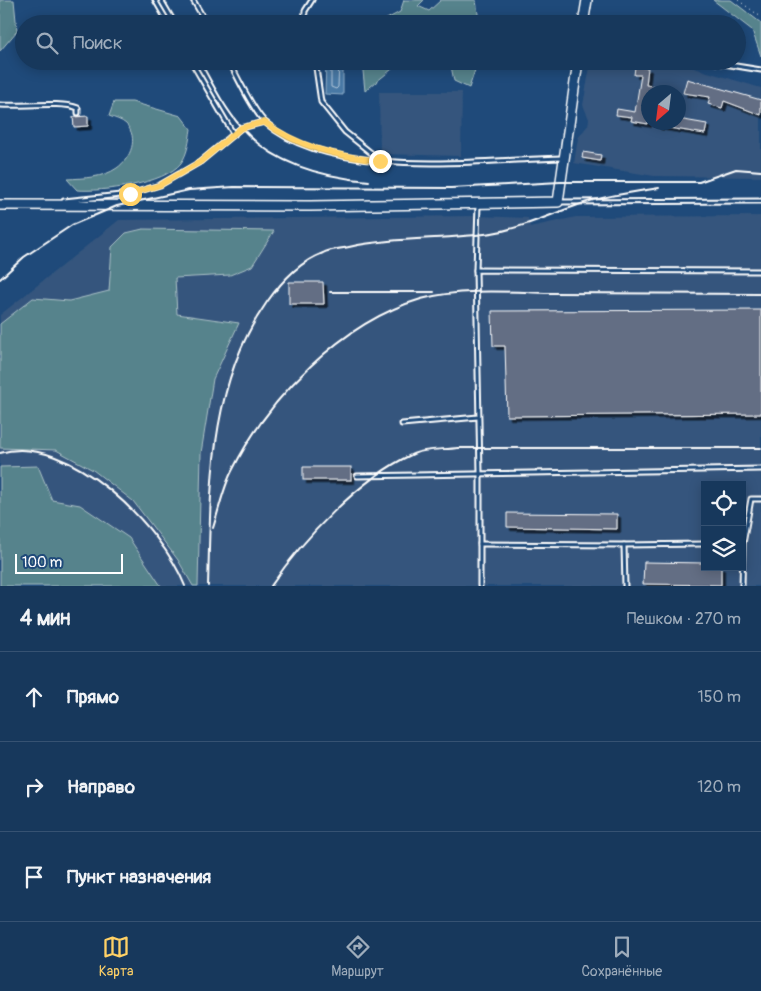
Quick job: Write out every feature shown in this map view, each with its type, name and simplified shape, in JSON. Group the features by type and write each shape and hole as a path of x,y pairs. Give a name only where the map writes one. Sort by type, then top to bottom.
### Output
{"street":[{"path":"586,15 587,0"},
{"path":"0,205 301,206 558,202 562,158 577,70"}],"lane":[{"path":"155,0 164,15"},
{"path":"193,0 202,15"},
{"path":"305,15 312,0"},
{"path":"746,68 761,70"},
{"path":"196,70 234,135"},
{"path":"233,70 264,122 283,136 307,147 342,157 397,163 562,158"},
{"path":"316,70 321,102 345,132 380,161"},
{"path":"0,105 26,107 66,103 78,108 78,114"},
{"path":"39,205 130,194 160,185 200,162 241,128 264,122"},
{"path":"558,202 761,202"},
{"path":"478,203 476,270 480,586"},
{"path":"476,270 761,271"},
{"path":"402,424 478,417"},
{"path":"357,476 761,469"},
{"path":"746,527 751,499 761,499"},
{"path":"480,544 701,544"},
{"path":"624,544 625,586"},
{"path":"742,571 742,586"}],"path":[{"path":"738,0 761,17"}],"shaded area":[{"path":"589,70 701,70 761,88 761,177 654,176 574,163 578,138 588,125 589,119 583,105"},
{"path":"379,92 462,92 461,156 380,154"},
{"path":"477,216 528,218 530,227 576,217 761,216 761,586 0,586 0,315 119,220"}],"green space":[{"path":"0,0 14,0 15,33 0,51"},
{"path":"404,0 424,0 418,6 429,11 441,0 476,0 478,15 394,15 400,12"},
{"path":"713,0 731,0 761,23 761,56 752,30 746,25 746,15 732,15"},
{"path":"363,70 391,70 365,91"},
{"path":"452,70 475,70 469,88 454,81"},
{"path":"114,102 132,102 181,116 191,129 185,155 181,163 173,170 148,181 102,190 77,190 67,179 106,174 122,164 132,148 132,135 126,124 109,116"},
{"path":"143,229 274,231 252,266 230,275 175,278 177,314 239,323 213,379 201,453 198,586 193,586 178,560 133,501 93,470 56,450 0,448 0,324 33,298 69,301 109,291 112,247 126,233"},
{"path":"38,466 52,500 80,505 129,538 161,586 0,586 0,467"}],"water":[{"path":"326,70 343,70 343,95 325,94"}],"building":[{"path":"635,70 648,70 646,85 641,85 641,123 631,121 632,117 616,115 617,109 635,112 641,75 634,75"},
{"path":"687,79 761,100 761,115 724,101 722,108 708,104 710,97 686,93"},
{"path":"88,116 88,126 74,127 73,117"},
{"path":"686,120 707,124 705,134 681,130 686,130"},
{"path":"583,152 601,155 600,161 582,158"},
{"path":"289,282 323,282 324,304 289,304"},
{"path":"761,310 761,414 507,416 505,346 493,346 492,311"},
{"path":"303,467 351,467 351,480 303,480"},
{"path":"507,513 617,514 617,529 507,527"},
{"path":"644,562 701,563 701,571 721,571 721,585 643,584"}],"railway":[{"path":"164,0 173,15"},
{"path":"205,70 229,111 241,127 253,140 267,150 283,159 316,172 369,181"},
{"path":"0,279 24,257 72,225 117,206 189,190 234,187 451,188 560,182 699,182 736,169 761,171"},
{"path":"208,586 212,475 223,403 233,368 248,334 267,302 291,273 314,257 332,250 366,244 456,237 503,231 598,199 659,188"},
{"path":"330,292 434,292"},
{"path":"213,528 232,471 247,444 287,391 310,366 336,344 363,325 392,310 421,299 469,292 761,294"},
{"path":"271,586 299,549 334,511 373,478 418,452 458,448 761,448"},
{"path":"0,453 27,450 54,457 83,471 110,490 135,513 156,538 174,563 185,586"}],"route":[{"path":"130,194 160,185 200,162 241,128 264,122 283,136 307,147 342,157 380,161"}]}
